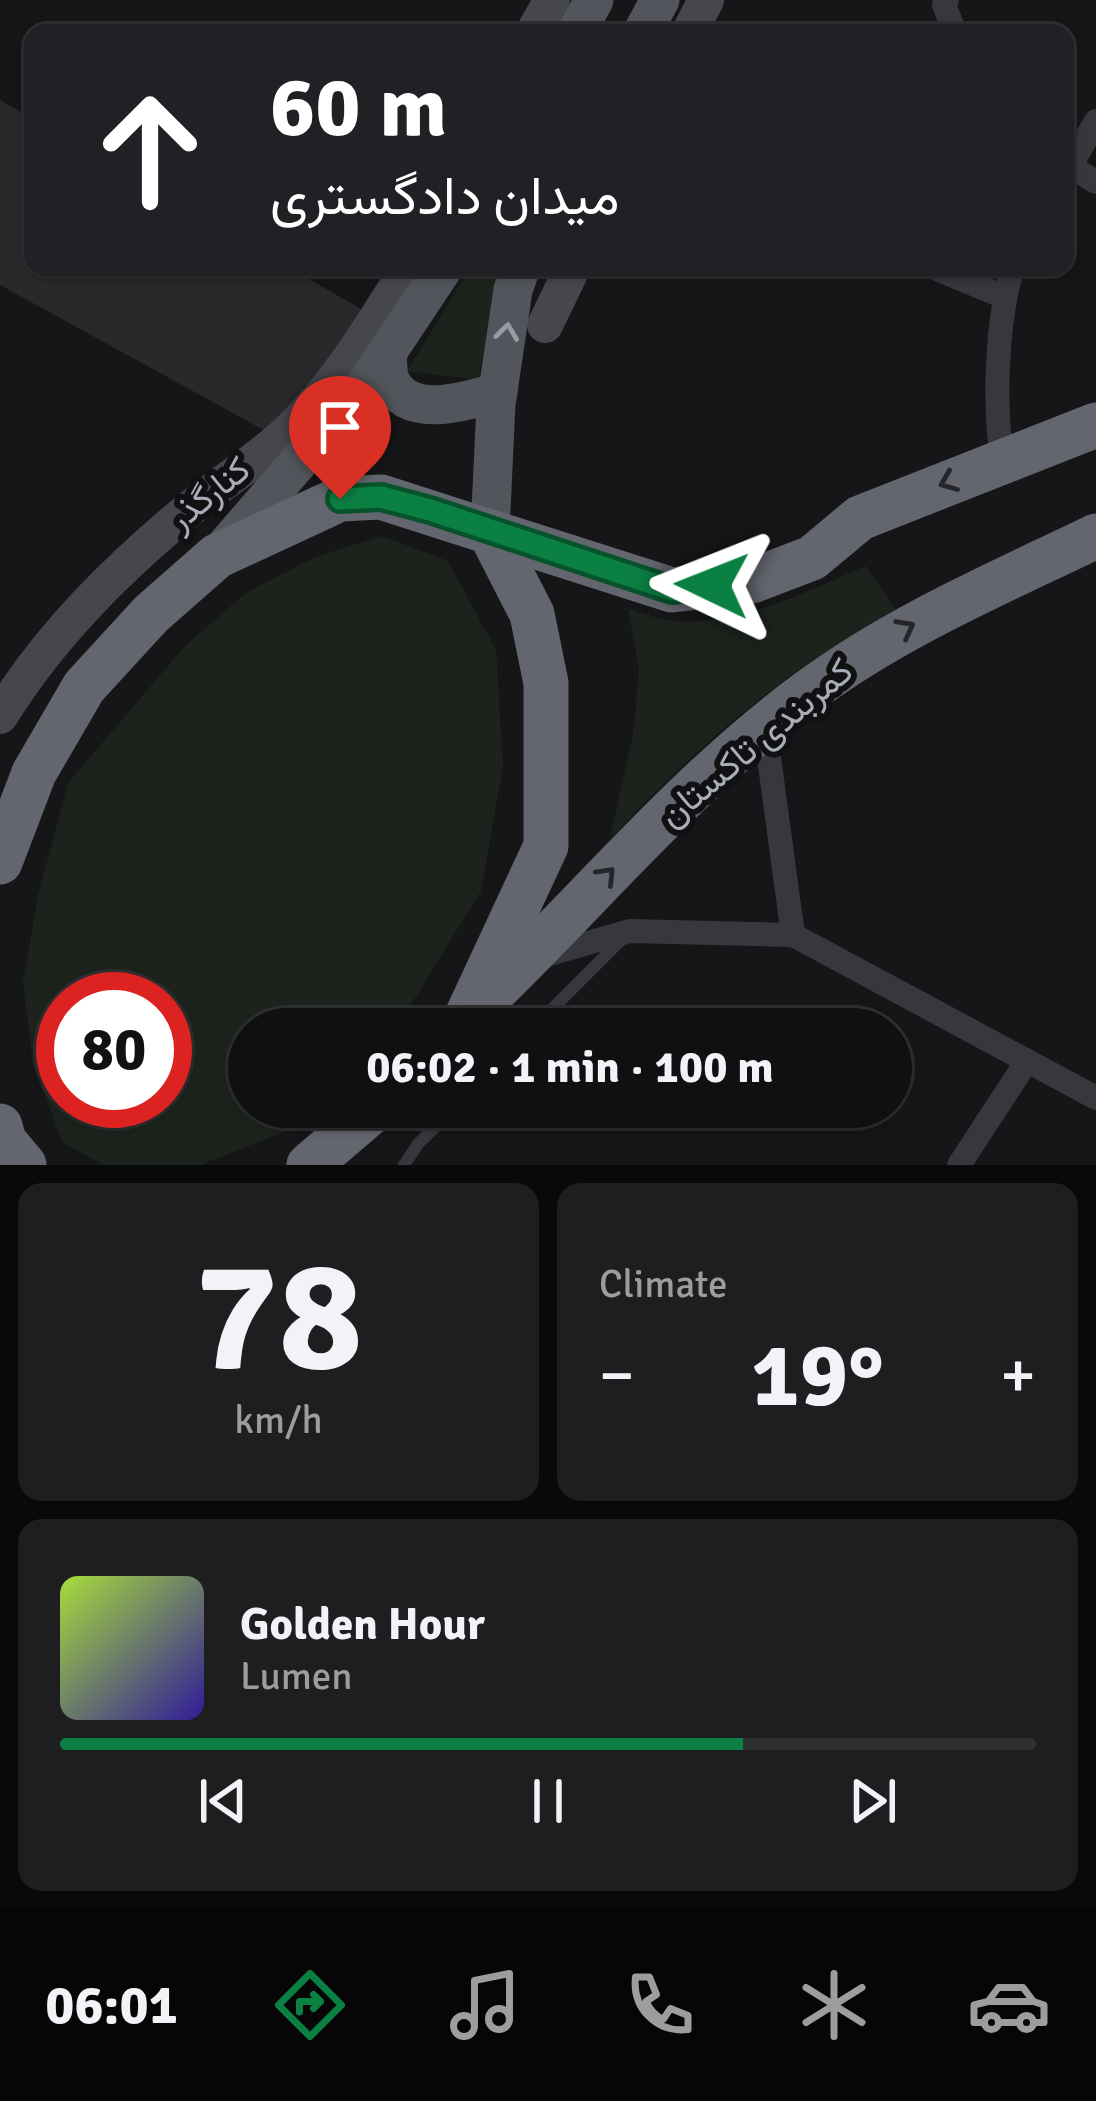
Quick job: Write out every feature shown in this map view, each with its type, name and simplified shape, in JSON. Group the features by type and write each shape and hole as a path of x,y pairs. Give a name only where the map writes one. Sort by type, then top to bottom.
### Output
{"highway":[{"path":"0,862 34,773 84,686 151,614 217,556 340,499 381,497 672,590 752,581 812,558 860,518 1096,425"},
{"path":"468,1008 545,846 546,683 532,614 490,532"},
{"name":"کمربندی تاکستان","path":"477,1008 614,867 806,693 896,632 1096,536"},
{"path":"0,1126 4,1141 24,1165"},
{"path":"309,1165 352,1128"}],"main road":[{"path":"217,556 264,497 327,432 438,276"},
{"path":"490,532 498,392 518,276"},
{"path":"387,353 390,380 406,399 440,405 498,392"}],"street":[{"path":"1074,160 1096,121"},
{"name":"کنارگذر","path":"0,716 20,683 76,614 136,553 290,431 365,338 403,276"},
{"path":"545,325 569,276"},
{"path":"954,276 1004,297"},
{"path":"1002,459 998,431 1004,297 1010,276"},
{"path":"765,728 793,935"},
{"path":"525,962 630,931 793,935 1096,1099"},
{"path":"959,1165 1028,1061"}],"lane":[{"path":"553,1008 630,931"},
{"path":"404,1165 437,1128"}],"shaded area":[{"path":"465,276 499,276 478,380 407,371"},
{"path":"382,536 448,561 496,650 503,766 481,891 409,1008 228,1008 228,1128 288,1128 284,1132 200,1165 104,1165 63,1143 57,1128 192,1128 192,972 36,972 36,1073 23,982 38,896 68,783 184,647 246,593 315,557"},
{"path":"866,566 897,611 816,658 743,712 610,839 634,729 639,668 628,609 674,621 724,618 773,605"}],"building":[{"path":"0,100 24,114 24,276 304,276 368,313 271,434 0,285"}],"route":[{"path":"340,499 381,497 430,510 672,590 712,585"}]}
